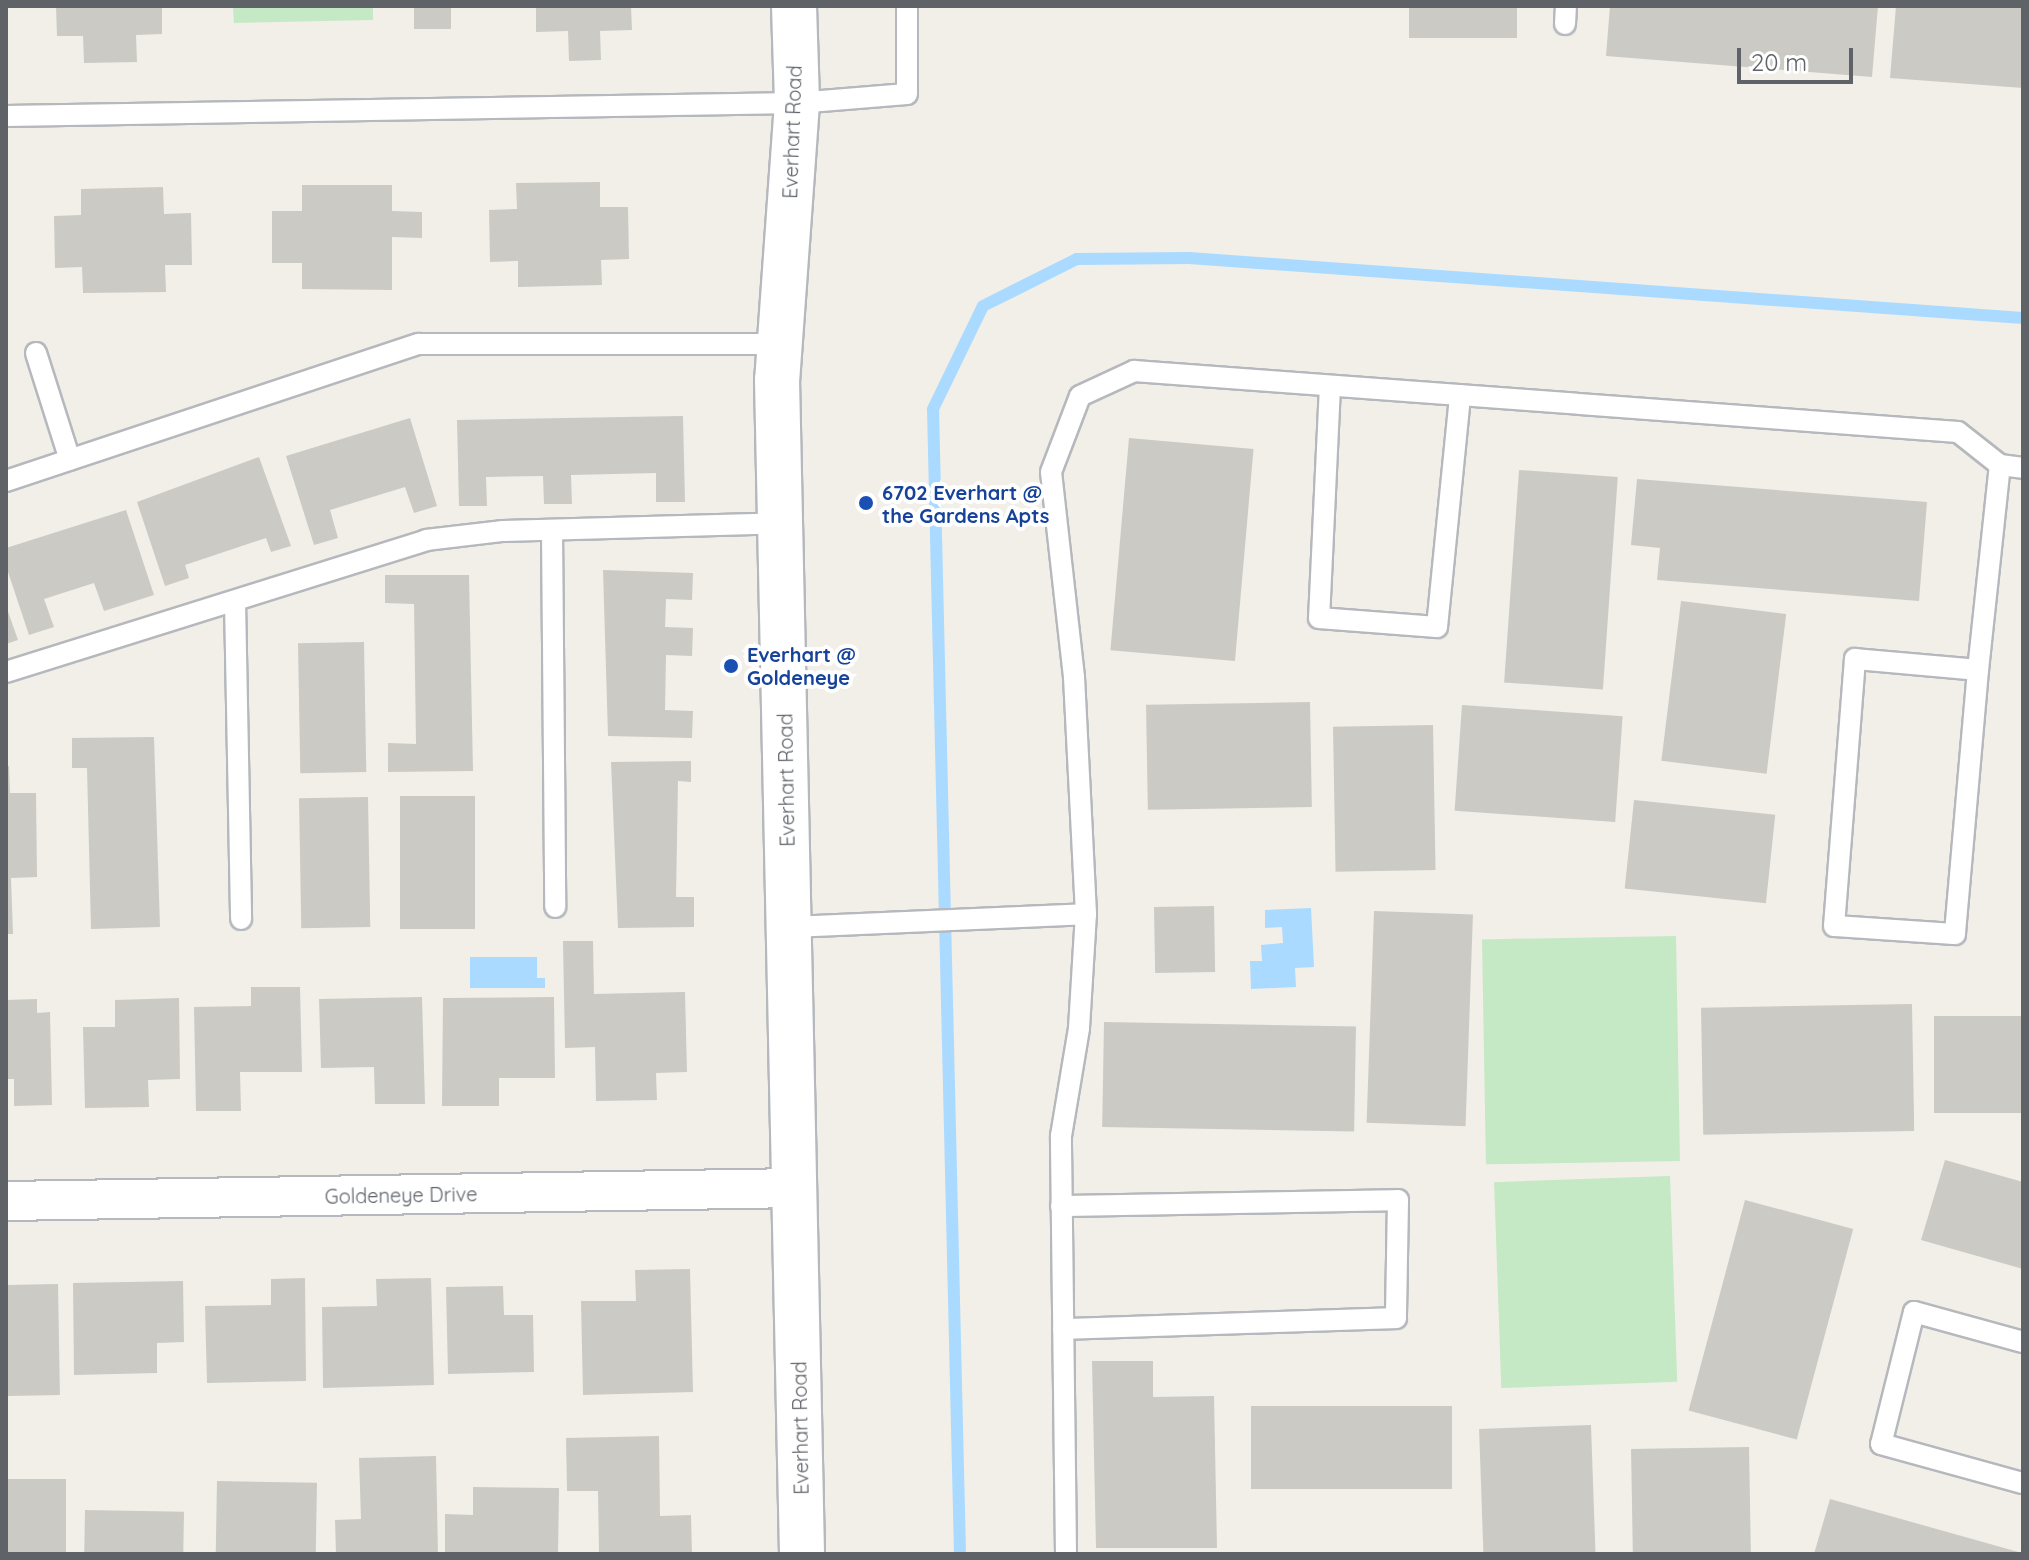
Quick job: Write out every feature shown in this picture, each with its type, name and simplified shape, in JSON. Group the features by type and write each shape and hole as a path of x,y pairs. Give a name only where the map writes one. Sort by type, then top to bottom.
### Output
{"main road":[{"name":"Everhart Road","path":"794,6 797,103 780,344 802,1554"}],"street":[{"name":"Goldeneye Drive","path":"6,1201 796,1188"}],"lane":[{"path":"6,116 797,103 907,94 907,6"},
{"path":"6,481 419,344 780,344"},
{"path":"36,353 70,460"},
{"path":"1066,1554 1061,1136 1079,1028 1086,914 1074,677 1051,472 1080,396 1134,371 1958,432 2000,465 2023,468"},
{"path":"1330,386 1319,618 1437,627 1460,395"},
{"path":"1978,670 1855,659 1834,926 1955,934 2000,465"},
{"path":"6,672 426,540 552,530 781,523"},
{"path":"552,530 555,907"},
{"path":"235,601 241,919"},
{"path":"790,927 1086,914"},
{"path":"1061,1206 1398,1200 1396,1318 1063,1329"},
{"path":"2023,1342 1914,1312 1881,1444 2023,1483"}],"green space":[{"path":"233,6 373,6 373,20 234,23"},
{"path":"1676,936 1680,1161 1486,1164 1482,939"},
{"path":"1670,1176 1677,1382 1501,1388 1494,1182"}],"water":[{"path":"1311,908 1314,967 1295,968 1296,987 1251,989 1250,961 1262,961 1261,945 1283,943 1282,927 1265,928 1265,910"},
{"path":"470,957 537,957 537,978 545,978 545,988 470,988"}],"building":[{"path":"56,6 162,6 162,34 136,35 137,62 84,63 83,36 57,36"},
{"path":"414,6 451,6 451,29 414,29"},
{"path":"536,6 631,6 632,30 600,31 601,60 569,61 568,31 536,32"},
{"path":"1409,6 1517,6 1517,38 1409,38"},
{"path":"1610,6 1878,6 1872,77 1606,56"},
{"path":"1896,6 2023,6 2023,88 1890,78"},
{"path":"600,182 600,207 628,207 629,259 601,260 602,285 518,287 518,261 490,262 489,210 517,209 516,183"},
{"path":"302,185 392,185 392,211 422,212 422,238 392,237 392,290 302,289 302,263 272,263 272,211 302,211"},
{"path":"163,187 164,214 191,213 192,265 165,265 166,292 83,293 82,267 55,268 54,216 81,215 81,189"},
{"path":"683,416 685,502 656,502 656,473 571,475 572,504 544,504 543,476 486,477 487,506 459,506 457,420"},
{"path":"410,418 437,506 414,513 405,487 330,510 338,538 314,545 286,456"},
{"path":"1129,438 1254,449 1235,661 1110,650"},
{"path":"259,457 291,546 271,552 266,538 185,565 189,578 165,586 137,502"},
{"path":"1519,470 1618,477 1603,689 1504,682"},
{"path":"1637,479 1927,502 1919,601 1657,580 1660,548 1631,545"},
{"path":"126,510 154,595 104,611 94,583 44,599 54,627 29,635 6,566 6,548"},
{"path":"603,570 693,573 692,600 666,599 665,627 693,628 692,656 666,655 665,710 693,711 692,738 608,736"},
{"path":"385,575 469,575 473,771 388,772 388,743 416,744 414,604 385,603"},
{"path":"1681,601 1786,614 1767,774 1661,761"},
{"path":"6,606 18,640 6,644"},
{"path":"364,642 366,772 300,773 298,643"},
{"path":"1310,702 1312,807 1148,810 1146,705"},
{"path":"1462,705 1623,716 1615,822 1455,811"},
{"path":"1433,725 1436,870 1336,872 1333,727"},
{"path":"154,737 160,927 91,929 87,768 72,768 72,738"},
{"path":"691,761 691,782 678,781 676,897 694,897 694,927 618,928 611,762"},
{"path":"6,766 9,766 10,793 36,793 37,877 11,878 13,934 6,934"},
{"path":"400,796 475,796 475,929 400,929"},
{"path":"368,797 370,927 301,928 299,798"},
{"path":"1634,800 1775,815 1766,903 1625,889"},
{"path":"1214,906 1215,972 1155,973 1154,907"},
{"path":"1374,911 1473,914 1466,1126 1367,1123"},
{"path":"563,941 593,941 594,994 685,992 687,1072 656,1073 657,1100 596,1101 595,1047 565,1048"},
{"path":"251,987 300,987 302,1072 240,1072 241,1111 196,1111 194,1007 251,1006"},
{"path":"422,997 425,1104 375,1104 374,1067 321,1068 319,999"},
{"path":"554,997 555,1078 499,1078 499,1106 442,1106 443,998"},
{"path":"179,998 180,1079 148,1080 149,1107 85,1108 83,1027 115,1027 115,1000"},
{"path":"37,999 37,1013 50,1012 52,1105 14,1106 14,1079 6,1079 6,1000"},
{"path":"1912,1004 1914,1131 1703,1135 1701,1008"},
{"path":"1934,1016 2023,1016 2023,1113 1934,1113"},
{"path":"1104,1022 1356,1026 1354,1131 1102,1127"},
{"path":"1945,1160 2023,1182 2023,1269 1921,1240"},
{"path":"1745,1200 1853,1229 1797,1440 1689,1411"},
{"path":"690,1269 693,1392 583,1395 581,1301 636,1301 635,1270"},
{"path":"305,1278 306,1381 207,1383 205,1306 271,1305 271,1279"},
{"path":"431,1278 434,1385 323,1388 322,1307 377,1306 376,1279"},
{"path":"183,1281 184,1342 157,1343 157,1373 74,1375 73,1283"},
{"path":"58,1284 60,1395 8,1396 6,1285"},
{"path":"503,1286 504,1315 533,1315 534,1372 448,1374 446,1287"},
{"path":"1092,1361 1153,1361 1153,1397 1214,1396 1217,1548 1096,1548"},
{"path":"1251,1406 1452,1406 1452,1489 1251,1489"},
{"path":"1591,1425 1596,1554 1483,1554 1479,1429"},
{"path":"659,1436 660,1516 691,1515 692,1554 599,1554 598,1491 567,1491 566,1438"},
{"path":"1749,1447 1751,1554 1633,1554 1631,1449"},
{"path":"436,1456 438,1554 336,1554 335,1520 361,1519 359,1458"},
{"path":"6,1479 66,1479 66,1554 6,1554"},
{"path":"217,1481 317,1483 316,1554 216,1554"},
{"path":"473,1487 559,1488 558,1554 445,1554 445,1514 473,1515"},
{"path":"1830,1499 2022,1553 2022,1554 1814,1554"},
{"path":"85,1510 184,1512 183,1554 84,1554"}],"waterway":[{"path":"960,1554 933,409 983,306 1077,259 1189,258 2023,318"}],"place":[{"name":"6702 Everhart @ the Gardens Apts","path":"866,503"},
{"name":"Everhart @ Goldeneye","path":"731,666"}]}
